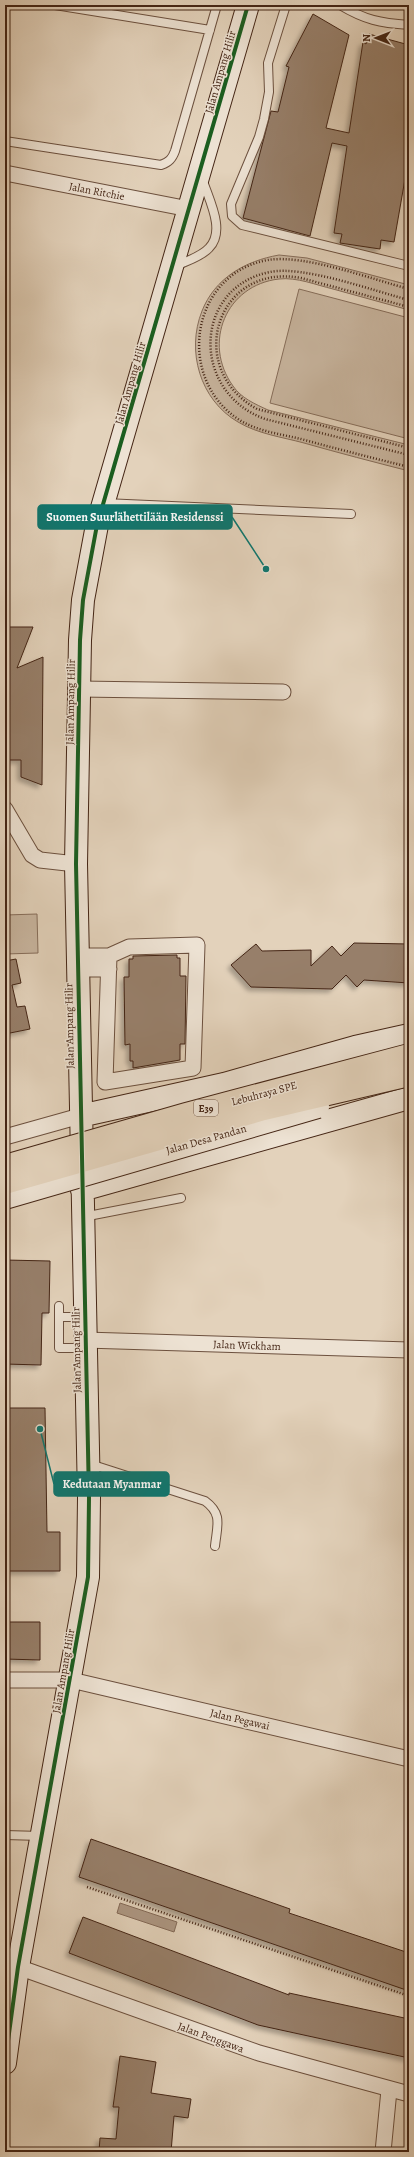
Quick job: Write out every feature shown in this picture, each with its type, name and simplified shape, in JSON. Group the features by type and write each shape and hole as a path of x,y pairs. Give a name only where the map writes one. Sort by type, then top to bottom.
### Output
{"highway":[{"name":"Lebuhraya SPE","path":"5,1166 186,1114 409,1055"},
{"name":"Lebuhraya SPE","path":"5,1183 264,1109 409,1074"}],"street":[{"name":"Jalan Ampang Hilir","path":"5,2063 18,1967 71,1680 88,1577 90,1546 84,1317 76,864 80,640 83,600 89,563 104,503 248,5"},
{"name":"Jalan Ritchie","path":"5,173 189,209"},
{"path":"79,689 283,692"},
{"path":"5,809 32,855 40,860 76,864"},
{"path":"77,962 109,962 129,947 196,945 193,1068 105,1082 109,962"},
{"path":"5,1137 80,1116 224,1084 355,1047 409,1035"},
{"path":"5,1158 409,1045"},
{"name":"Jalan Desa Pandan","path":"5,1198 304,1110 409,1085"},
{"path":"82,1190 409,1098"},
{"name":"Jalan Wickham","path":"85,1344 409,1350"},
{"name":"Jalan Pegawai","path":"5,1680 71,1680 409,1759"},
{"name":"Jalan Penggawa","path":"18,1967 259,2054 389,2090 409,2094"},
{"path":"383,2151 389,2090"}],"lane":[{"path":"55,5 210,30"},
{"path":"5,141 161,165 168,162 172,158 175,151 217,5"},
{"path":"286,5 268,63 269,92 264,119 259,137 231,204 232,216 242,225 409,266"},
{"path":"340,5 366,20 381,23 409,25"},
{"path":"173,267 208,249 216,235 214,215 200,173"},
{"path":"104,503 351,514"},
{"path":"82,1217 181,1198"},
{"path":"59,1306 59,1348 85,1344"},
{"path":"59,1317 84,1317"},
{"path":"88,1464 205,1501 214,1507 218,1518 215,1546"},
{"path":"5,1835 42,1836"}],"path":[{"path":"409,289 306,261 279,259 265,261 240,271 219,288 205,311 200,324 198,351 200,365 210,390 218,401 238,419 263,430 409,468"},
{"path":"409,300 303,272 280,270 268,272 246,281 225,301 212,327 210,350 215,373 224,389 235,402 254,415 409,455"},
{"path":"409,307 301,278 291,276 269,278 249,286 232,300 217,328 215,350 220,371 231,390 257,409 409,448"},
{"path":"86,1887 409,1996"}],"shaded area":[{"path":"279,255 307,258 409,285 409,310 300,280 279,279 261,284 245,292 233,304 224,319 220,335 220,352 224,369 233,386 244,397 268,410 409,445 409,471 254,430 225,413 214,401 206,388 196,358 196,342 197,326 208,299 223,280 233,273 254,262"},
{"path":"299,289 409,318 409,439 270,403"},
{"path":"37,914 38,953 5,954 5,915"},
{"path":"120,1903 177,1922 174,1932 117,1913"}],"building":[{"path":"313,14 349,35 326,128 349,133 363,42 366,44 369,34 409,45 409,156 394,242 381,240 380,249 340,243 342,234 334,233 347,146 332,143 310,236 243,218 271,111 278,112 289,67 286,66"},
{"path":"5,627 33,627 17,668 43,657 42,785 21,777 21,760 5,760"},
{"path":"354,943 409,944 409,983 364,980 357,987 346,975 332,989 251,987 231,965 256,944 262,951 311,950 311,966 332,946 341,956"},
{"path":"177,955 177,958 180,958 180,976 186,976 185,1044 180,1044 180,1060 133,1068 133,1061 130,1061 130,1044 125,1045 124,977 129,977 129,959 133,959 133,956"},
{"path":"16,959 21,983 12,985 17,1007 25,1006 30,1029 5,1034 5,961"},
{"path":"5,1260 50,1261 49,1313 42,1313 41,1365 5,1364"},
{"path":"5,1408 45,1408 47,1532 60,1532 60,1571 5,1571"},
{"path":"5,1622 40,1622 40,1660 5,1659"},
{"path":"91,1839 290,1909 289,1913 409,1953 409,1991 79,1877"},
{"path":"83,1917 289,1995 289,1993 409,2019 409,2058 258,2025 69,1953"},
{"path":"120,2056 156,2062 151,2093 191,2099 188,2118 174,2116 171,2152 99,2152 100,2138 116,2139 119,2107 113,2107"}],"cycle path":[{"path":"5,2063 18,1967 88,1577 89,1498 76,864 80,640 83,600 97,525 248,5"}],"place":[{"name":"Suomen Suurlähettilään Residenssi","path":"266,569"},
{"name":"Kedutaan Myanmar","path":"40,1429"}]}
